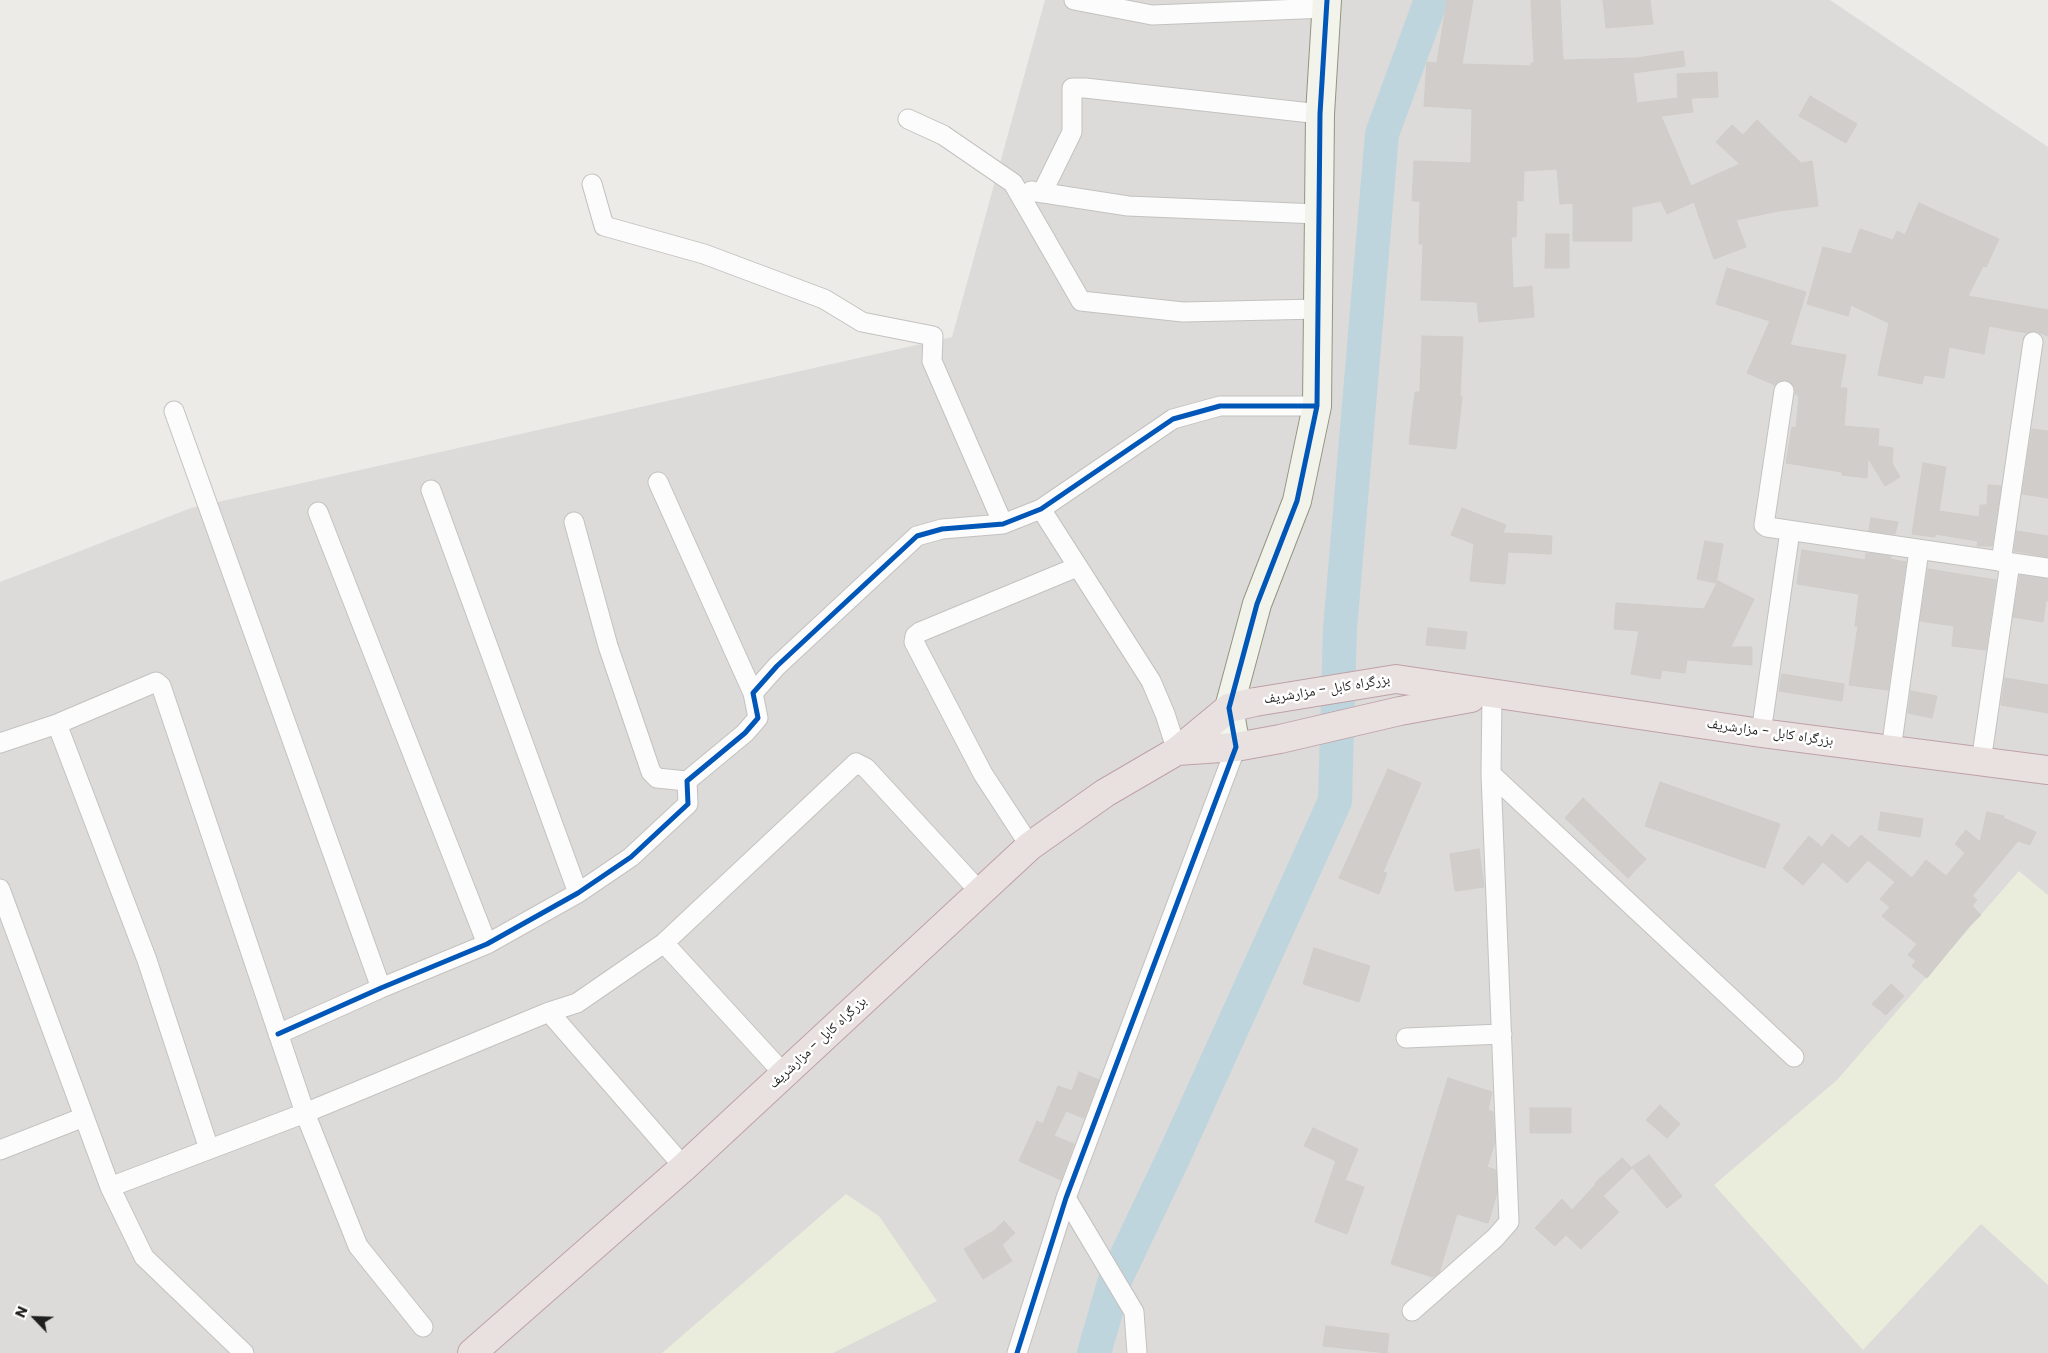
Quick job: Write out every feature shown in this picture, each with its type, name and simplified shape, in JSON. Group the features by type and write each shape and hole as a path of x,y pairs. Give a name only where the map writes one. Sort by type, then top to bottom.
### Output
{"highway":[{"name":"بزرگراه کابل - مزارشریف","path":"473,1353 684,1167 1030,846 1105,793 1177,752 1229,708 1396,679 1761,733 2048,770"},
{"name":"بزرگراه کابل - مزارشریف","path":"1177,752 1236,747 1280,739 1400,711 1492,694"}],"street":[{"path":"1017,1353 1066,1198 1236,747 1229,708 1257,604 1297,501 1317,406 1320,114 1327,4 1152,15 1074,0"},
{"path":"1042,193 1072,132 1072,88 1320,114"},
{"path":"908,119 943,134 1013,183 1081,301 1183,312 1319,309"},
{"path":"592,184 604,226 704,254 824,299 862,322 933,336 932,361 1003,524"},
{"path":"1017,189 1128,206 1318,214"},
{"path":"1982,762 2033,342"},
{"path":"1784,391 1764,524 1767,527 2048,568"},
{"path":"753,693 777,666 917,536 942,530 1003,524 1041,509 1173,419 1220,406 1317,406"},
{"path":"174,411 381,988"},
{"path":"574,522 608,646 651,772 657,778 687,781 745,733 758,718 753,693 658,482"},
{"path":"432,490 578,893"},
{"path":"1041,509 1151,681 1165,714 1177,752"},
{"path":"318,512 487,944"},
{"path":"1761,733 1790,531"},
{"path":"1891,750 1919,550"},
{"path":"1030,846 983,774 914,642 915,636 920,632 1077,567"},
{"path":"0,743 57,724 156,682 161,686 305,1113 358,1246 423,1327"},
{"path":"1412,1311 1495,1238 1509,1222 1491,774 1492,694"},
{"path":"57,724 147,960 208,1149"},
{"path":"110,1187 305,1113 549,1012 577,1003 664,942 847,769 856,763 866,768 980,892"},
{"path":"1491,774 1794,1057"},
{"path":"278,1034 381,988 487,944 578,893 631,857 688,804 687,781"},
{"path":"0,889 110,1187 144,1256 244,1353"},
{"path":"664,942 784,1074"},
{"path":"549,1012 684,1167"},
{"path":"1406,1038 1502,1034"},
{"path":"0,1150 84,1117"},
{"path":"1066,1198 1134,1312 1138,1353"}],"shaded area":[{"path":"1045,0 1830,0 2048,147 2048,1353 0,1353 0,582 191,508 952,337"}],"green space":[{"path":"2019,871 2048,895 2048,1285 1981,1224 1863,1350 1714,1185 1837,1080"},
{"path":"846,1194 879,1216 937,1301 833,1353 662,1353"}],"building":[{"path":"1447,0 1473,0 1462,64 1531,66 1531,63 1534,63 1531,0 1560,0 1563,60 1637,58 1683,51 1685,66 1633,73 1637,103 1678,98 1677,74 1717,72 1718,97 1691,98 1693,112 1661,116 1691,186 1740,164 1716,142 1732,125 1743,135 1757,120 1801,163 1812,161 1818,206 1778,211 1736,220 1746,247 1714,259 1694,202 1667,214 1661,201 1632,207 1632,241 1573,241 1573,203 1560,204 1557,169 1524,171 1523,201 1517,200 1516,237 1511,237 1513,288 1532,286 1534,317 1479,322 1477,302 1421,300 1423,244 1419,244 1420,201 1412,201 1414,161 1471,163 1472,109 1424,106 1427,62 1437,63"},
{"path":"1603,0 1650,0 1653,24 1606,28"},
{"path":"1810,96 1857,124 1846,143 1799,116"},
{"path":"1919,203 1999,239 1986,267 1983,266 1968,296 2048,310 2048,336 2035,331 2027,333 1989,326 1984,354 1949,347 1944,378 1924,375 1922,384 1878,375 1889,323 1851,305 1848,316 1807,304 1823,247 1851,254 1860,229 1893,240 1897,231 1905,235"},
{"path":"1546,234 1569,234 1569,268 1545,268"},
{"path":"1727,268 1806,292 1790,345 1846,355 1840,388 1847,388 1844,426 1879,429 1878,446 1893,448 1892,463 1900,477 1885,486 1868,458 1867,478 1842,475 1842,472 1786,463 1792,427 1796,428 1799,396 1795,394 1795,387 1786,380 1779,381 1775,385 1747,373 1770,321 1716,304"},
{"path":"1422,336 1463,337 1460,396 1462,397 1456,449 1409,444 1415,392 1420,392"},
{"path":"2032,429 2048,431 2048,498 2022,494"},
{"path":"1923,463 1946,467 1939,511 1979,517 1980,505 1987,505 1988,485 2001,486 1992,546 1977,546 1978,541 1935,534 1935,537 1912,534"},
{"path":"1462,508 1506,525 1503,533 1552,536 1551,554 1508,552 1505,584 1470,581 1474,544 1451,535"},
{"path":"1871,518 1898,522 1895,534 1869,531"},
{"path":"2017,531 2048,536 2048,557 2014,551"},
{"path":"1705,541 1723,544 1716,583 1697,579"},
{"path":"1802,550 1865,560 1866,553 1891,556 1890,559 1906,562 1888,690 1849,685 1858,626 1855,626 1859,594 1797,584"},
{"path":"1928,569 1996,580 1986,650 1952,646 1954,626 1920,621"},
{"path":"2020,575 2048,579 2048,601 2046,600 2043,622 2013,617"},
{"path":"1718,581 1754,599 1731,647 1752,647 1752,665 1687,660 1685,673 1662,670 1660,679 1631,674 1639,631 1614,629 1616,603 1704,609"},
{"path":"1428,628 1467,632 1465,649 1426,645"},
{"path":"1782,674 1844,684 1842,701 1779,691"},
{"path":"2005,678 2048,685 2048,713 2001,705"},
{"path":"1911,691 1937,696 1932,718 1908,713"},
{"path":"1388,769 1421,783 1383,872 1387,873 1379,894 1339,878"},
{"path":"1660,782 1780,824 1765,868 1645,826"},
{"path":"1583,798 1646,859 1628,878 1565,818"},
{"path":"1881,812 1923,819 1920,837 1878,830"},
{"path":"1987,812 2004,816 2003,818 2036,832 2030,845 2018,841 1972,896 1977,900 1972,906 1981,915 1971,924 1927,978 1912,966 1916,961 1908,955 1917,944 1882,916 1890,907 1880,899 1895,882 1868,860 1847,883 1823,862 1803,885 1783,868 1809,836 1822,847 1832,834 1849,848 1861,835 1912,878 1926,860 1946,876 1965,853 1955,844 1966,830 1980,842"},
{"path":"1479,849 1484,887 1455,891 1450,854"},
{"path":"1314,948 1370,966 1359,1002 1303,984"},
{"path":"1891,984 1904,996 1886,1015 1872,1004"},
{"path":"1079,1072 1099,1080 1084,1118 1066,1111 1054,1136 1074,1144 1061,1180 1019,1161 1037,1121 1043,1124 1058,1086 1072,1091"},
{"path":"1448,1078 1492,1092 1488,1110 1493,1112 1495,1142 1487,1167 1496,1170 1497,1193 1488,1223 1457,1214 1439,1273 1433,1277 1391,1264"},
{"path":"1660,1105 1680,1124 1667,1138 1646,1120"},
{"path":"1530,1108 1571,1108 1571,1133 1530,1133"},
{"path":"1313,1128 1358,1149 1345,1180 1364,1187 1347,1234 1315,1222 1336,1161 1304,1146"},
{"path":"1649,1155 1682,1196 1667,1208 1632,1167"},
{"path":"1622,1158 1632,1168 1603,1196 1619,1212 1581,1249 1566,1235 1555,1246 1535,1228 1562,1199 1572,1210 1595,1183"},
{"path":"1004,1221 1015,1233 1002,1245 1012,1261 983,1279 964,1249 995,1230"},
{"path":"1326,1326 1389,1334 1387,1353 1323,1346"}],"waterway":[{"path":"1094,1353 1115,1280 1175,1154 1335,801 1340,629 1382,134 1431,0"}],"cycle path":[{"path":"1017,1353 1066,1198 1236,747 1229,708 1257,604 1297,501 1317,406 1320,114 1327,0"},
{"path":"278,1034 381,988 487,944 578,893 631,857 688,804 687,781 745,733 758,718 753,693 777,666 917,536 942,529 1003,524 1041,509 1173,419 1220,406 1317,406"}]}
